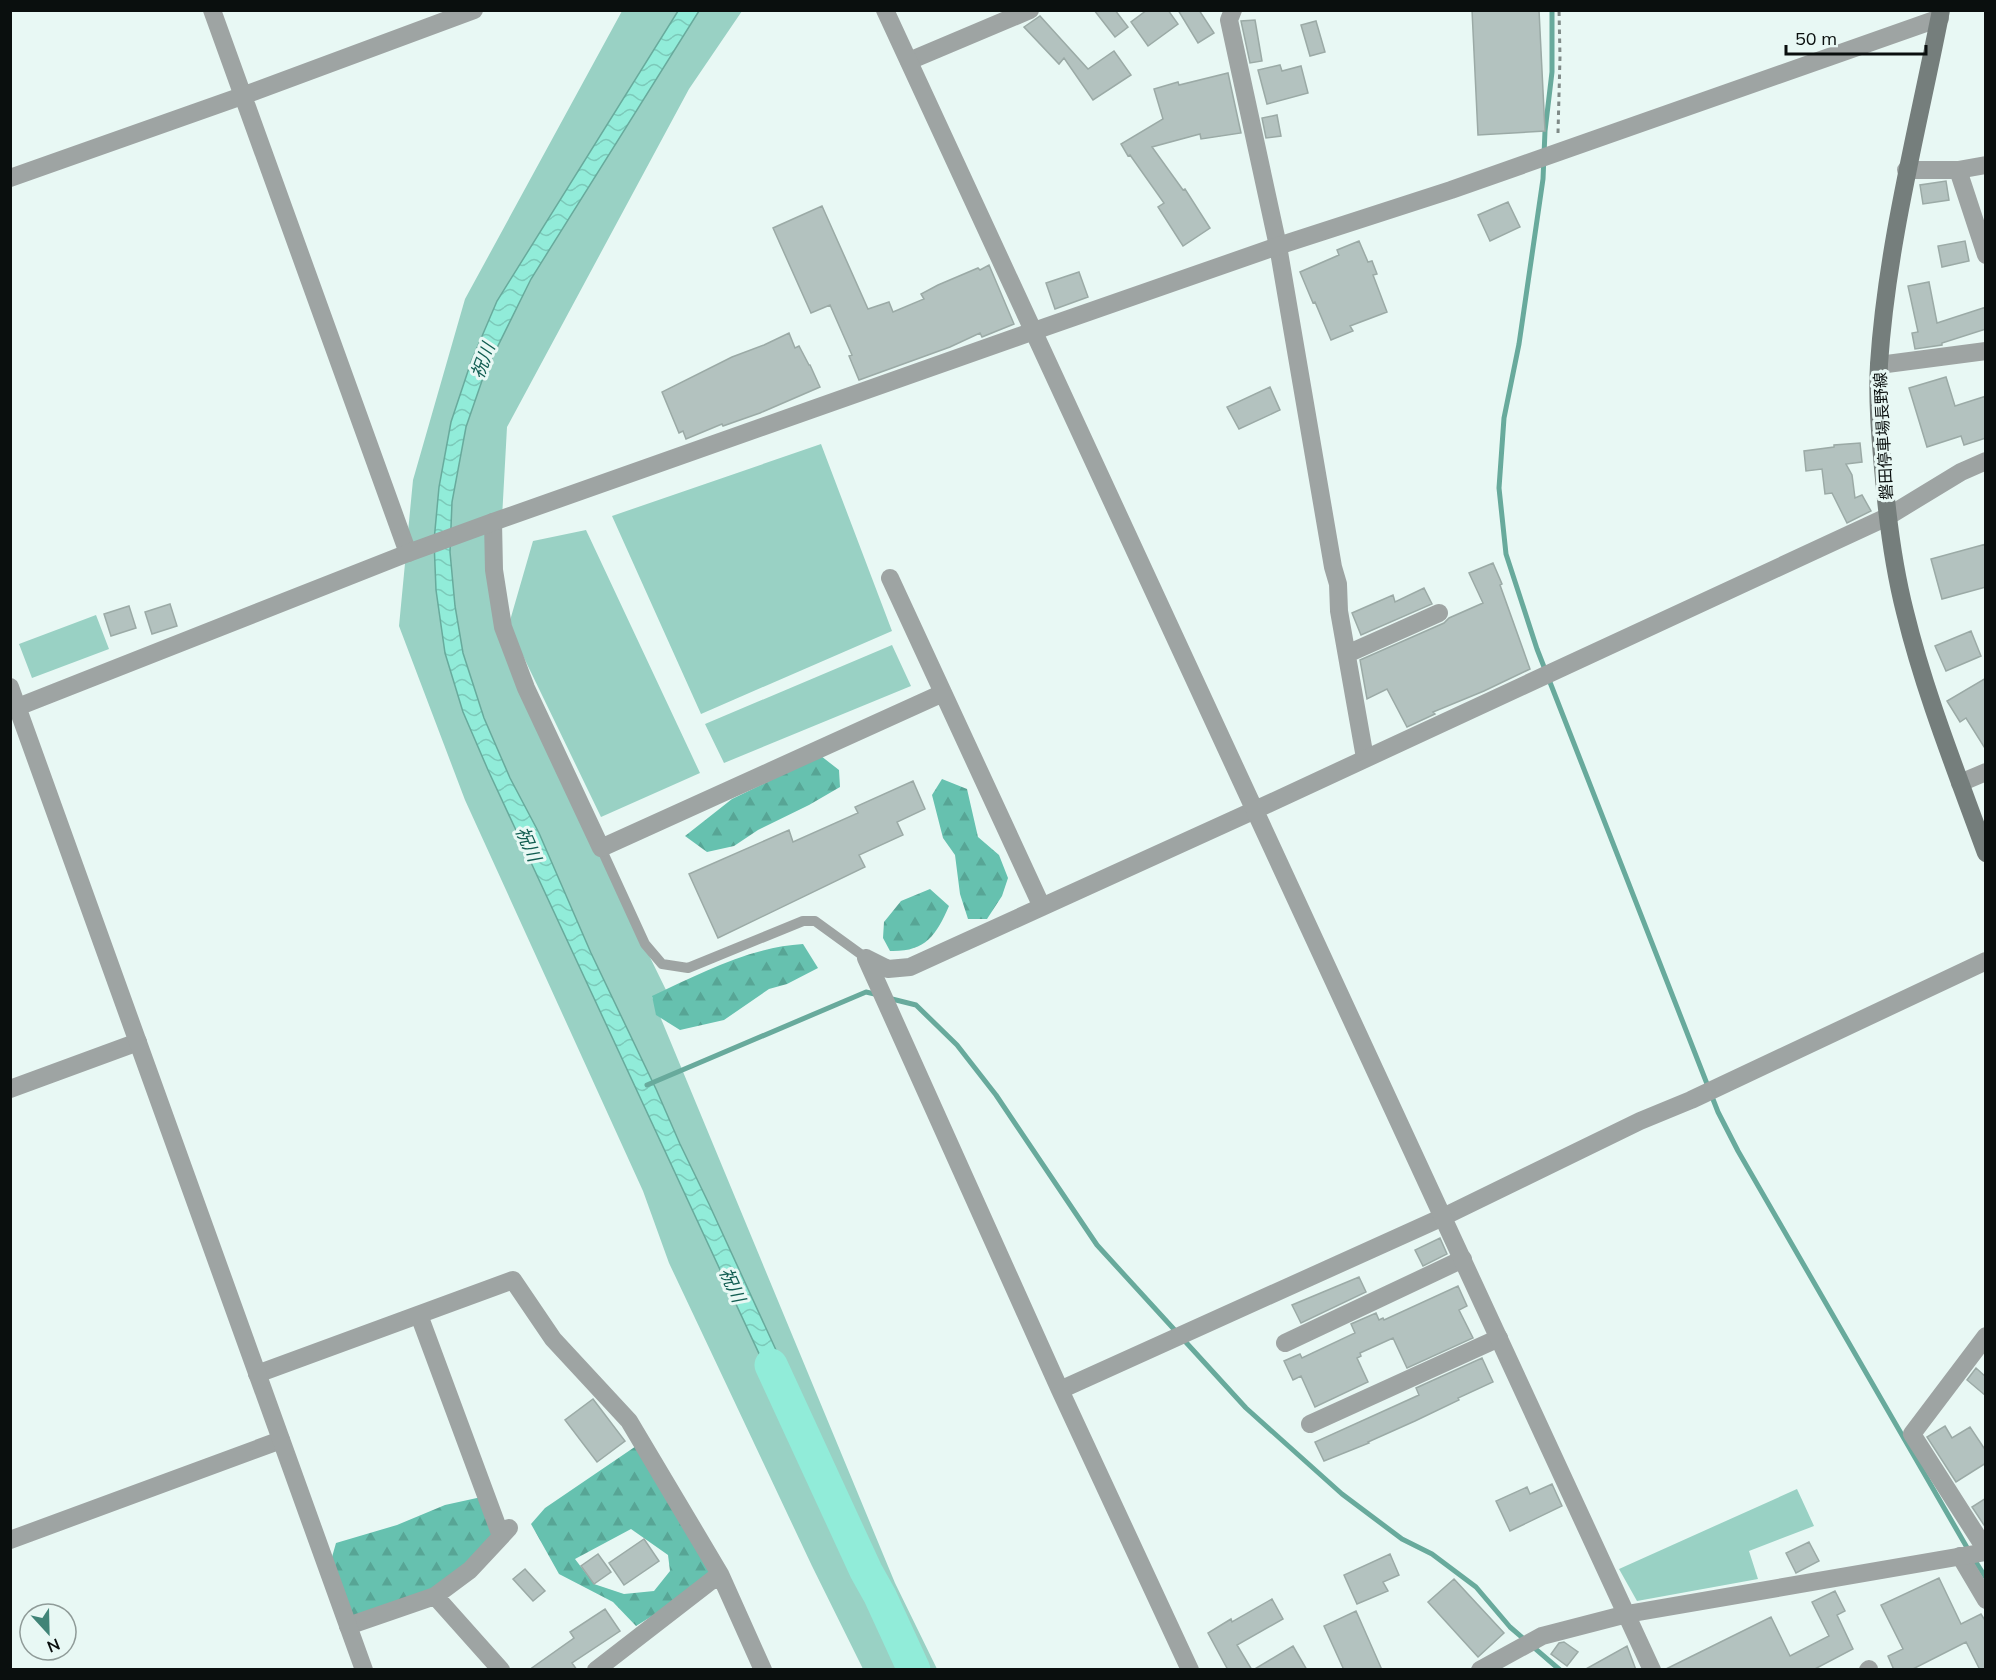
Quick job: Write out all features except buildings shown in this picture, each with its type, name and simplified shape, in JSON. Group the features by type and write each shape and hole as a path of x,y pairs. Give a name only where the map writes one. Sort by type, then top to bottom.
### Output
{"main road":[{"name":"磐田停車場長野線","path":"1933,15 1885,298 1878,405 1887,517 1905,611 1922,673 1986,853"}],"street":[{"path":"212,10 408,553"},
{"path":"10,178 242,96 474,10"},
{"path":"885,10 1652,1670"},
{"path":"909,61 1030,10"},
{"path":"1233,10 1229,20 1278,246 1331,557 1338,584 1340,611 1365,758"},
{"path":"14,709 473,529 1278,246 1451,190 1933,15"},
{"path":"1906,170 1958,170 1986,165"},
{"path":"1958,170 1986,255"},
{"path":"1879,365 1986,351"},
{"path":"866,958 888,969 910,967 1887,517 1961,472 1986,461"},
{"path":"493,522 494,570 503,627 526,688 601,848 943,693"},
{"path":"890,578 1042,907"},
{"path":"1347,654 1439,613"},
{"path":"10,687 14,709 138,1042 364,1670"},
{"path":"1960,783 1986,772"},
{"path":"866,958 1060,1390 1190,1670"},
{"path":"1060,1390 1443,1217 1640,1121 1691,1100 1986,961"},
{"path":"10,1089 138,1042"},
{"path":"1285,1343 1463,1259"},
{"path":"257,1374 513,1280 553,1339 629,1420 720,1574 763,1670"},
{"path":"348,1626 435,1596 470,1570 505,1532 419,1315"},
{"path":"1480,1670 1542,1636 1627,1614 1986,1551 1912,1434 1986,1336"},
{"path":"1310,1425 1499,1338"},
{"path":"10,1540 281,1440"},
{"path":"1960,1556 1986,1600"},
{"path":"596,1670 720,1574"},
{"path":"435,1596 501,1670"}],"lane":[{"path":"601,848 645,944 662,964 687,968 803,921 815,921 866,958"}],"path":[{"path":"1558,10 1560,57 1558,152"}],"shaded area":[{"path":"622,11 742,11 689,89 507,427 498,591 509,624 533,541 586,530 700,773 601,817 511,631 547,747 666,990 652,997 895,1583 937,1669 863,1669 669,1263 643,1191 465,800 399,626 413,480 465,299"},
{"path":"821,444 892,631 701,714 612,516"},
{"path":"96,615 109,649 32,678 19,644"},
{"path":"892,645 911,686 724,763 705,724"},
{"path":"1797,1489 1814,1526 1749,1551 1758,1579 1637,1601 1619,1569"}],"green space":[{"path":"821,756 839,770 840,787 758,830 734,846 707,852 685,836 732,799"},
{"path":"942,779 967,789 978,837 999,855 1008,878 1002,896 987,919 968,919 960,894 955,855 943,838 932,795"},
{"path":"930,889 949,906 934,934 912,949 890,951 883,938 884,922 901,901"},
{"path":"803,944 818,968 787,984 769,989 724,1020 680,1030 656,1015 652,996 744,956 783,946"},
{"path":"642,1442 720,1574 636,1626 613,1602 559,1574 531,1524 545,1508","holes":["631,1529 668,1555 670,1571 654,1591 624,1594 594,1584 575,1559"]},
{"path":"486,1496 501,1536 452,1583 357,1623 328,1571 336,1543 397,1525 445,1505"}],"water":[{"path":"678,11 699,11 531,279 485,372 466,427 452,502 450,552 455,606 463,653 484,718 804,1411 781,1401 488,770 463,712 445,653 436,590 434,541 439,487 451,422 471,362 497,301"}],"waterway":[{"path":"1552,10 1552,72 1545,131 1543,179 1519,344 1504,418 1499,488 1506,554 1537,649 1718,1112 1738,1151 1969,1551"},
{"path":"647,1085 866,992 879,995"},
{"path":"888,998 916,1005 957,1045 996,1095 1097,1245 1246,1408 1342,1494 1402,1539 1432,1554 1476,1587 1510,1627 1560,1670"},
{"name":"祝川","path":"771,1365 914,1670"},
{"path":"1974,1559 1986,1578"}]}
